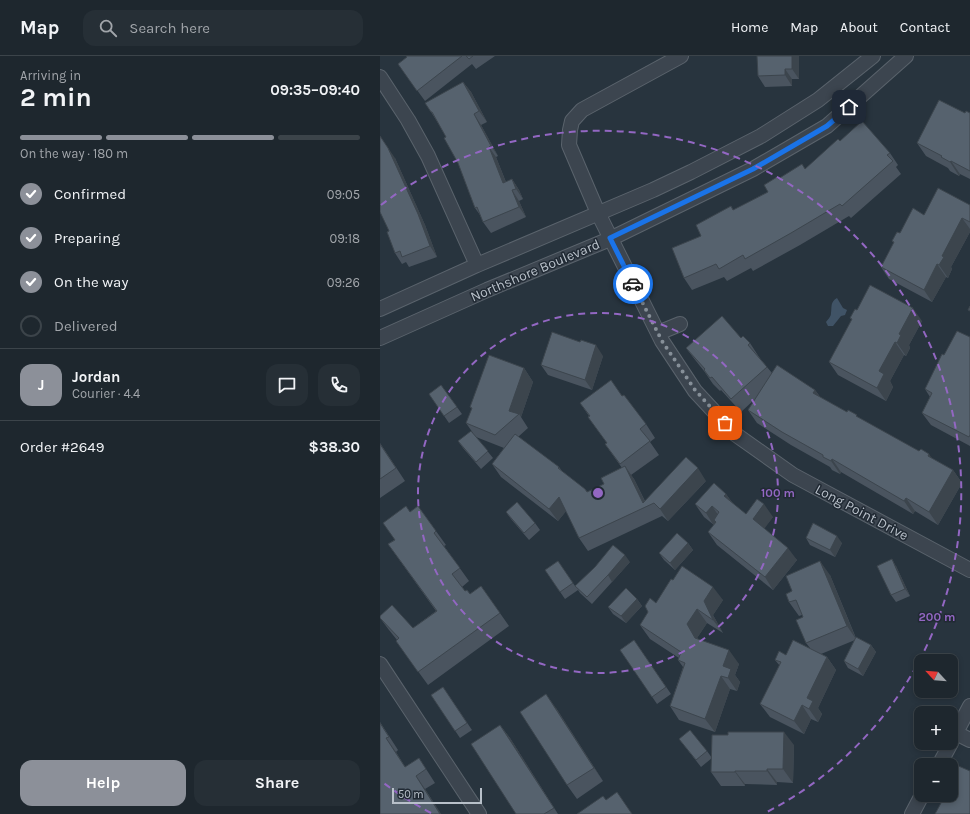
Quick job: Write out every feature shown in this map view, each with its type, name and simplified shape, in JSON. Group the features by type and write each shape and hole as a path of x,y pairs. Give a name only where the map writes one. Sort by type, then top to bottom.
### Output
{"street":[{"name":"Long Point Drive","path":"681,56 582,110 572,121 570,130 569,145 598,213 662,341 695,390 735,434 793,475 970,570"},
{"name":"Northshore Boulevard","path":"380,308 653,190 761,136 818,100 873,56"},
{"name":"Northshore Boulevard","path":"380,338 494,287 610,238 753,169 827,126 906,56"},
{"path":"380,77 408,120 428,156 477,265"},
{"path":"658,333 680,324"},
{"path":"380,664 479,814"},
{"path":"958,729 970,706"},
{"path":"958,739 970,740"},
{"path":"912,814 918,802"}],"water":[{"path":"837,298 843,308 847,310 845,315 841,316 833,326 828,326 826,322 830,316 832,303"}],"building":[{"path":"406,56 462,56 417,91 398,64 407,57"},
{"path":"466,56 473,56 469,59"},
{"path":"757,56 792,56 792,69 785,69 785,75 758,76"},
{"path":"463,82 479,111 474,114 491,146 489,147 503,183 512,179 516,189 512,190 519,207 483,222 477,207 475,208 458,163 444,138 446,137 432,112 425,103"},
{"path":"939,100 965,113 966,111 970,113 970,171 951,161 950,162 941,157 942,156 917,143"},
{"path":"862,121 890,153 887,155 893,161 842,206 840,204 745,259 743,255 719,269 716,264 684,278 672,248 701,236 696,225 731,206 733,210 768,192 764,185 777,177 778,179 802,164 805,169 838,139 840,141"},
{"path":"380,136 388,148 418,214 430,246 402,257 400,251 395,253 387,232 389,231 380,212"},
{"path":"938,188 970,205 970,222 962,218 942,256 944,257 939,265 937,264 924,290 881,267 894,242 892,241 897,232 900,233 913,208 924,215"},
{"path":"870,285 913,308 899,334 901,335 897,343 895,342 879,371 884,374 877,388 829,362 852,319 850,318 855,309 857,310"},
{"path":"722,316 741,338 743,336 750,343 748,345 767,367 731,399 712,377 710,378 704,370 705,369 686,348"},
{"path":"957,331 970,337 969,437 922,413 932,393 925,389 942,354 944,355"},
{"path":"552,332 580,342 581,340 596,345 585,380 541,365"},
{"path":"489,355 524,368 509,411 519,414 495,435 466,423 472,408 470,407"},
{"path":"777,365 815,390 813,393 847,412 848,410 919,451 921,449 929,454 928,456 953,470 929,512 906,498 904,501 832,459 831,461 823,457 823,455 782,432 748,410"},
{"path":"611,380 622,396 624,395 646,424 640,429 650,441 620,464 605,444 607,443 588,417 590,416 580,403"},
{"path":"441,385 457,407 444,416 429,394"},
{"path":"471,431 488,451 476,462 458,441"},
{"path":"515,434 559,467 558,468 587,492 604,484 601,478 625,466 643,503 686,457 698,468 660,509 654,503 579,538 559,497 549,509 492,464"},
{"path":"380,444 396,468 380,479"},
{"path":"714,483 726,494 724,496 746,514 757,499 764,504 753,519 788,548 765,577 708,532 716,522 714,520 719,512 712,506 706,513 695,504"},
{"path":"517,502 535,523 524,533 506,512"},
{"path":"406,506 410,512 418,506 436,531 434,533 460,568 452,574 465,591 467,590 470,594 481,586 500,613 418,672 396,641 399,638 380,618 380,616 392,605 413,628 437,611 388,544 395,540 383,523"},
{"path":"813,523 837,536 830,550 806,538"},
{"path":"677,533 688,543 670,563 659,553"},
{"path":"613,545 625,555 587,597 575,586 595,567"},
{"path":"892,559 905,589 891,595 877,566"},
{"path":"558,561 573,583 560,592 545,570"},
{"path":"820,561 847,626 806,643 796,620 803,617 796,600 789,602 786,594 792,591 786,576"},
{"path":"682,566 713,587 704,601 713,620 697,609 687,624 695,638 729,650 723,666 731,669 728,678 721,676 705,719 670,706 685,663 678,660 681,652 640,625 648,612 645,606 650,598 656,603 671,579 673,580"},
{"path":"626,588 637,599 621,616 608,607"},
{"path":"856,637 871,645 858,669 844,661"},
{"path":"634,640 666,687 652,697 620,650"},
{"path":"793,640 827,657 807,698 813,701 809,709 802,705 794,721 760,704 781,662 775,660 779,651 786,655"},
{"path":"443,687 467,723 455,731 431,695"},
{"path":"546,694 594,768 567,785 520,712"},
{"path":"380,723 389,737 386,738 405,767 419,758 426,769 416,776 440,814 380,814"},
{"path":"500,725 554,808 544,814 516,814 471,744"},
{"path":"690,730 707,751 696,760 679,739"},
{"path":"728,732 784,732 783,769 767,769 767,771 711,772 712,735 728,735"},
{"path":"958,766 970,771 970,814 935,814 941,803 939,802 958,802"},
{"path":"617,792 632,814 577,814 603,796 606,800"}],"way so far":[{"path":"633,284 662,341 695,390 725,423"}],"route":[{"path":"633,284 610,238 753,169 827,126 849,107"}]}
